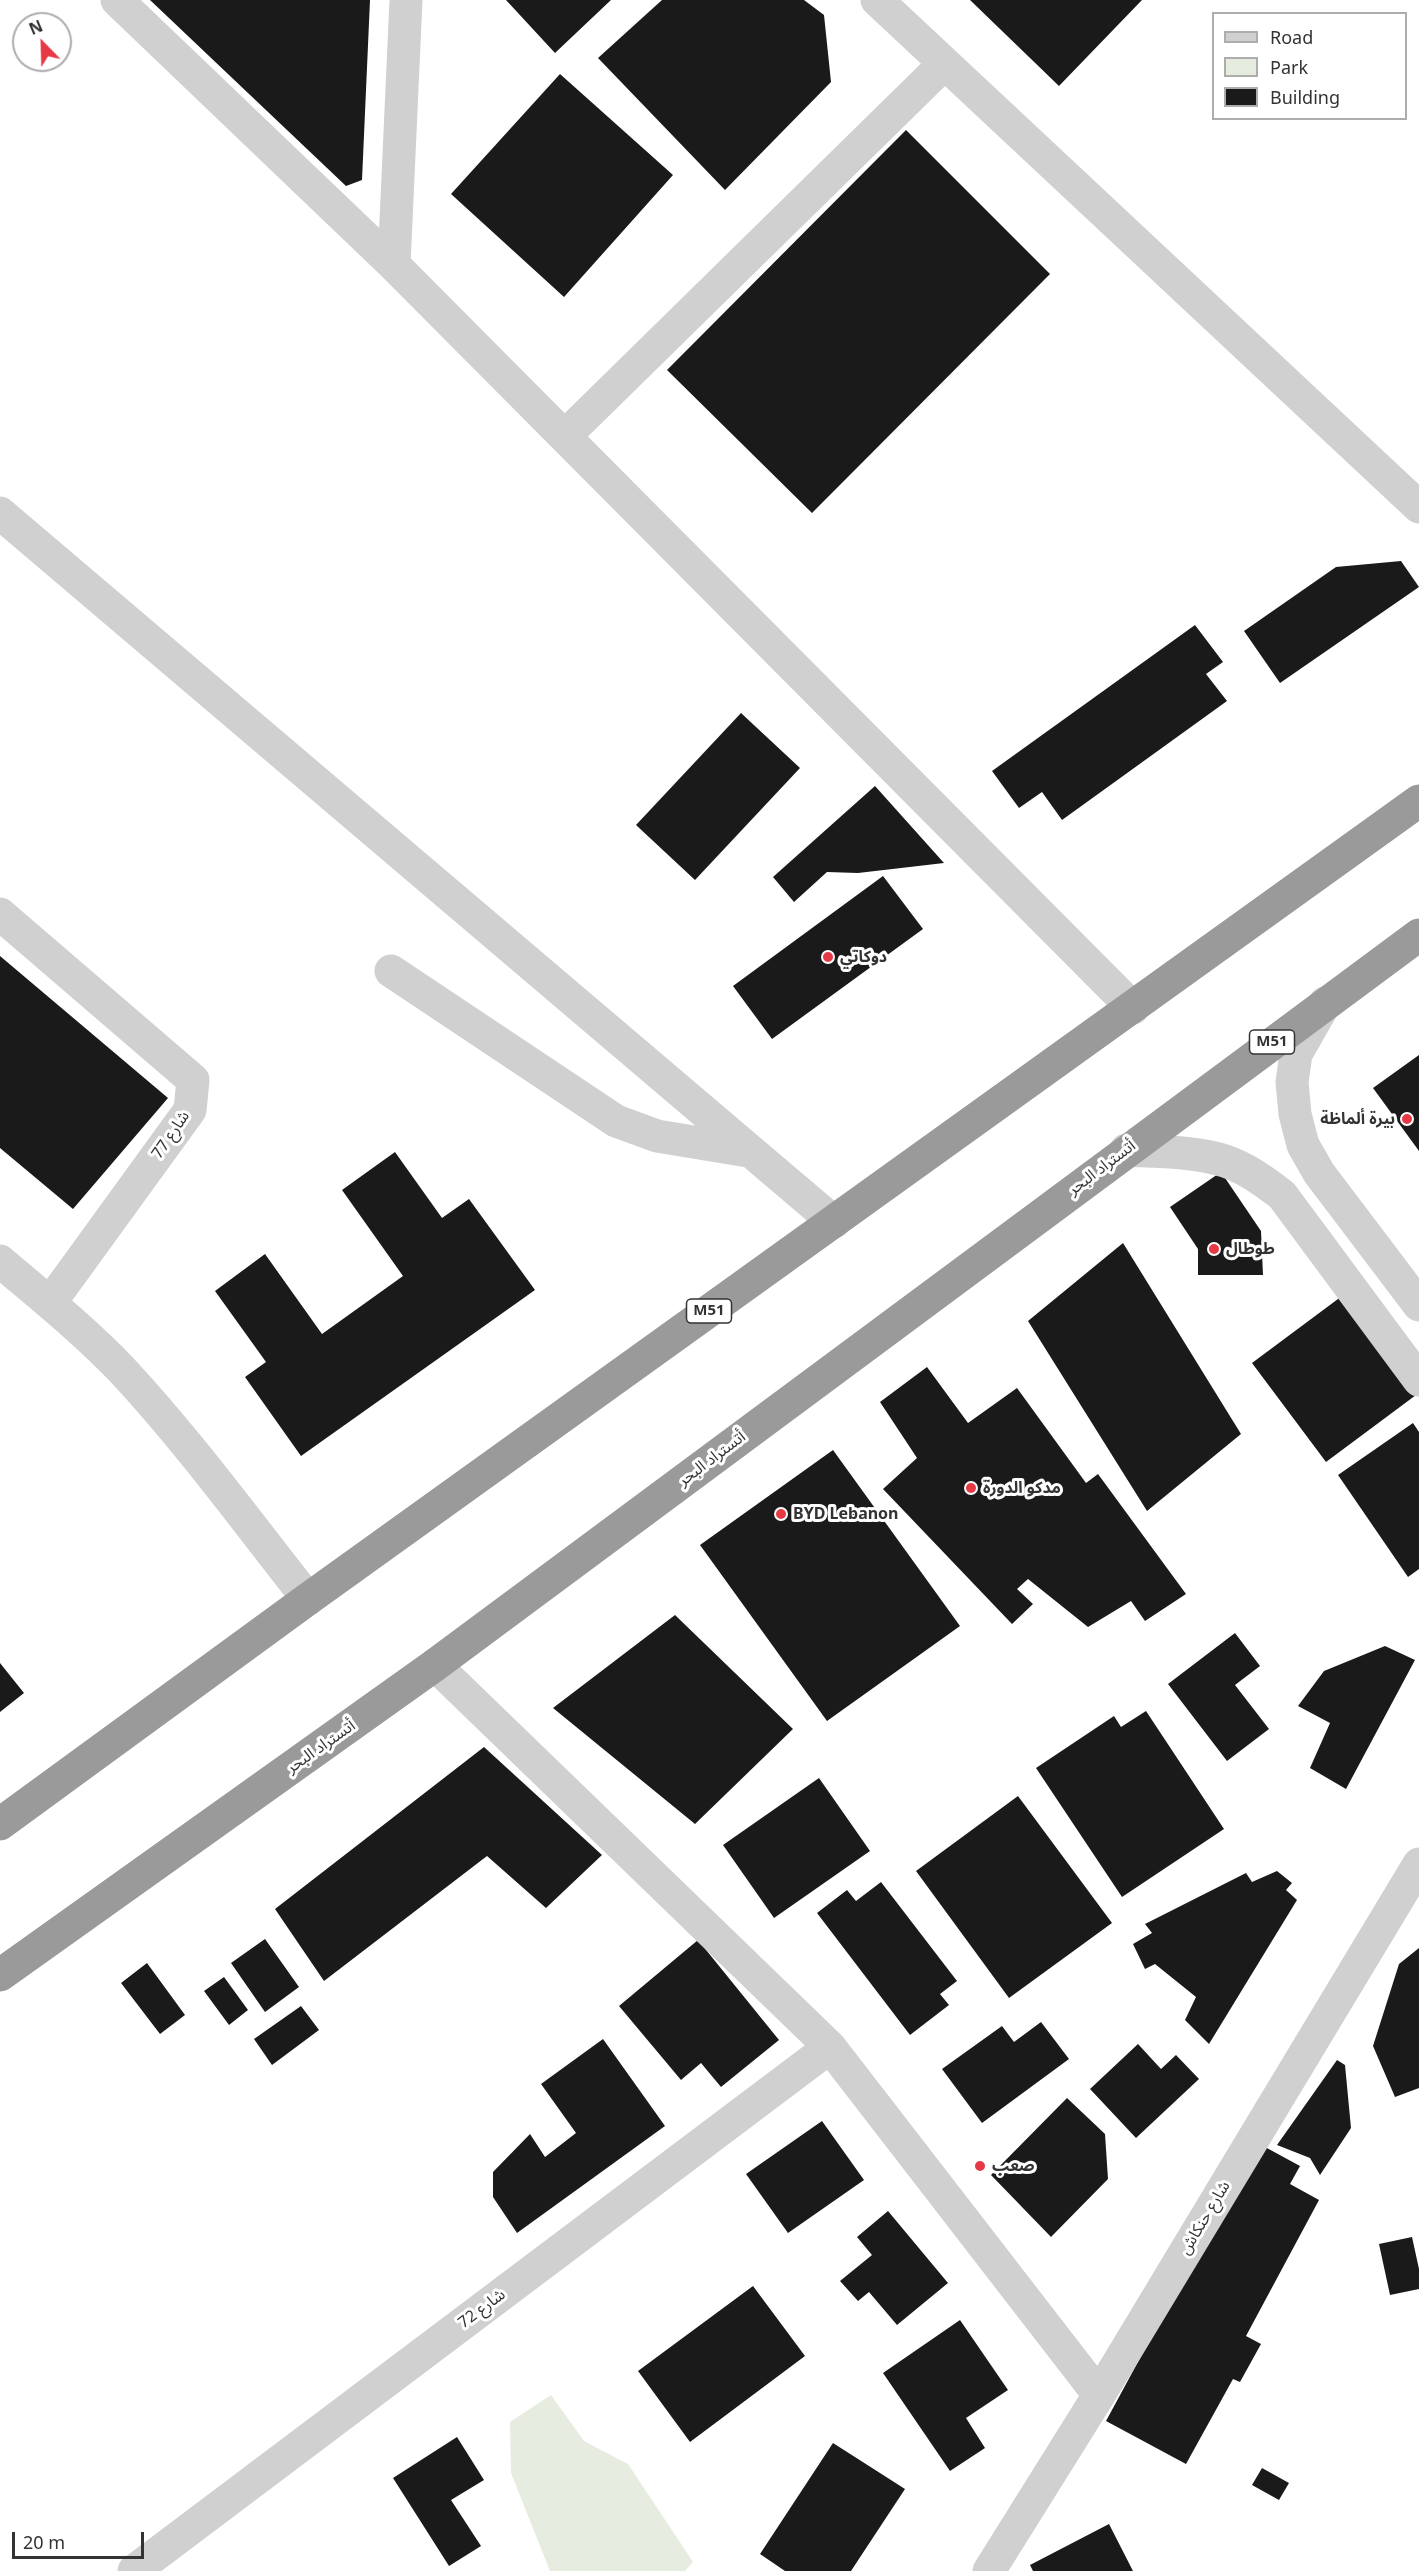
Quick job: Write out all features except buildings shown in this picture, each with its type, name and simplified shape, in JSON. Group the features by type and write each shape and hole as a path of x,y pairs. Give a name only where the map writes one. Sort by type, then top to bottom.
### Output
{"highway":[{"name":"M51","path":"0,1824 309,1599 1419,801"},
{"name":"أتستراد البحر","path":"0,1975 435,1665 1126,1150 1419,935"}],"street":[{"path":"117,0 394,265 1133,1008"},
{"path":"394,265 406,0"},
{"path":"877,0 1419,507"},
{"path":"565,436 944,64"},
{"path":"0,513 834,1222"},
{"name":"شارع 77","path":"0,914 193,1080 190,1110 50,1303"},
{"path":"391,971 616,1121 657,1136 748,1151"},
{"path":"1325,1003 1296,1054 1292,1082 1295,1114 1303,1145 1319,1173 1419,1305"},
{"path":"1126,1150 1189,1154 1225,1161 1260,1178 1282,1195 1419,1380"},
{"path":"0,1261 50,1303 120,1369 177,1433 309,1599"},
{"path":"435,1665 830,2048 1099,2394"},
{"name":"شارع حنكاش","path":"989,2571 1099,2394 1419,1864"},
{"name":"شارع 72","path":"134,2571 830,2048"}],"green space":[{"path":"551,2395 584,2441 628,2464 693,2562 685,2571 550,2571 511,2473 510,2422"}],"place":[{"name":"دوكاتي","path":"828,957"},
{"name":"بيرة ألماظة","path":"1407,1119"},
{"name":"طوطال","path":"1214,1249"},
{"name":"مدكو الدورة","path":"971,1488"},
{"name":"BYD Lebanon","path":"781,1514"},
{"name":"صعب","path":"980,2166"}]}
